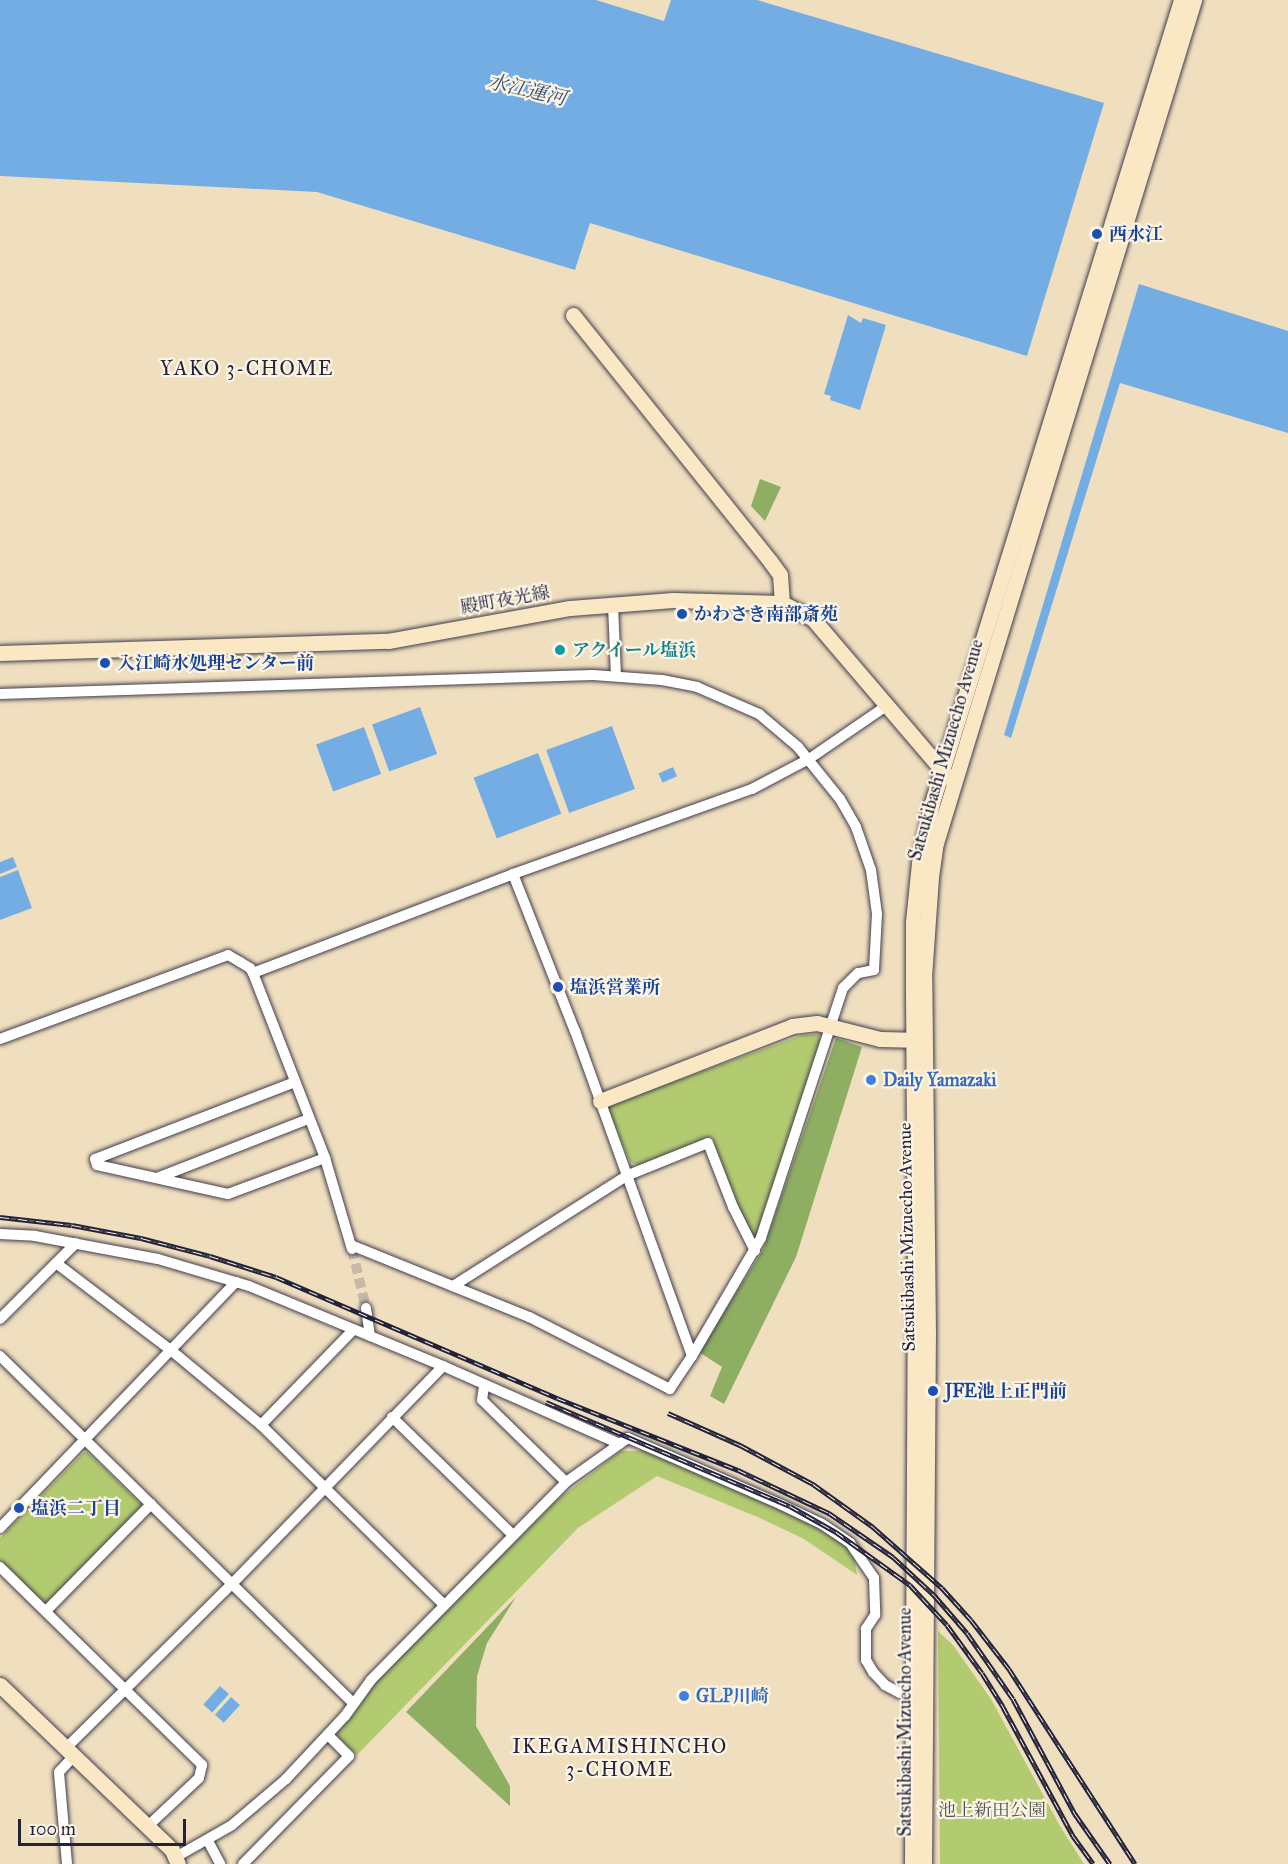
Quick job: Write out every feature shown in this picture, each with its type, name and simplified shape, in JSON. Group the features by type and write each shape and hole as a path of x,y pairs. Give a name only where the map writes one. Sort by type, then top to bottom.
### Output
{"street":[{"name":"Satsukibashi Mizuecho Avenue","path":"949,778 1181,0"},
{"name":"Satsukibashi Mizuecho Avenue","path":"912,1864 919,1693 928,1325 918,990 913,921 919,863 927,822 949,778 1194,0"},
{"path":"573,315 770,561 780,575 782,603"},
{"name":"殿町夜光線","path":"0,653 388,641 570,608 673,600 782,603 813,619 949,778"},
{"path":"613,605 616,675"},
{"path":"0,694 616,675 697,687 759,714 809,759 840,799 856,827 871,870 877,914 874,970 858,973 843,988 829,1024 755,1251 670,1389 529,1317 352,1247 325,1158 253,974 250,968 228,955 0,1039"},
{"path":"253,974 513,873 752,789 809,759 886,706"},
{"path":"513,873 600,1101 692,1356"},
{"path":"600,1101 792,1026 829,1024 880,1039 919,1040"},
{"name":"Satsukibashi Mizuecho Avenue","path":"919,1040 915,1278 919,1693 924,1864"},
{"path":"295,1082 95,1159 97,1165 228,1194 325,1158"},
{"path":"157,1178 308,1119"},
{"path":"453,1286 626,1176 708,1143 733,1207 755,1251"},
{"path":"0,1234 35,1236 158,1259 236,1282 443,1366 620,1444"},
{"path":"0,1319 76,1243"},
{"path":"56,1263 172,1351 261,1425 444,1605"},
{"path":"0,1528 236,1282"},
{"path":"366,1308 370,1336"},
{"path":"261,1425 353,1329"},
{"path":"0,1356 353,1703"},
{"path":"67,1864 59,1773 69,1753 125,1689 232,1584 443,1366"},
{"path":"484,1386 482,1400 566,1482"},
{"path":"392,1417 513,1535"},
{"path":"0,1685 147,1827 177,1861 232,1825 286,1779 328,1735 371,1680 566,1482 628,1438 783,1504 822,1524 850,1543 874,1578 874,1615 866,1629 864,1640 866,1660 885,1685 900,1693 919,1693"},
{"path":"46,1611 151,1504"},
{"path":"0,1567 202,1765 199,1778 147,1827"},
{"path":"243,1864 349,1756 328,1735"},
{"path":"208,1841 220,1864"}],"green space":[{"path":"760,479 781,487 765,521 751,506"},
{"path":"818,1034 821,1040 757,1235 749,1234 712,1137 638,1165 630,1162 608,1108 612,1104 803,1035"},
{"path":"836,1038 862,1047 796,1257 724,1404 710,1396 722,1367 699,1352 763,1250"},
{"path":"621,1451 645,1451 778,1506 853,1549 857,1575 804,1539 760,1518 657,1476 578,1528 357,1755 337,1736 337,1731 375,1682 553,1503"},
{"path":"87,1452 141,1504 141,1509 50,1604 44,1604 0,1561 0,1538 83,1453"},
{"path":"516,1597 487,1643 477,1676 476,1726 510,1786 510,1806 406,1712"},
{"name":"池上新田公園","path":"938,1631 953,1645 991,1699 1060,1826 1084,1864 940,1864"}],"water":[{"name":"水江運河","path":"0,0 596,0 664,21 671,0 757,0 1104,103 1027,356 590,223 575,270 317,192 0,176"},
{"path":"1139,284 1288,331 1288,433 1120,383 1011,738 1004,735"},
{"path":"848,315 861,323 863,318 886,325 860,410 830,400 831,396 824,394"},
{"path":"420,707 437,754 389,771 372,724"},
{"path":"612,726 635,789 569,813 546,750"},
{"path":"364,727 381,774 333,791 316,744"},
{"path":"538,753 561,814 497,838 474,778"},
{"path":"673,767 677,776 662,783 658,774"},
{"path":"13,857 17,867 0,874 0,862"},
{"path":"18,870 32,908 0,920 0,877"},
{"path":"220,1686 229,1694 212,1713 203,1705"},
{"path":"231,1697 240,1705 224,1723 215,1715"}],"tunnel":[{"path":"352,1249 366,1308"}],"railway":[{"path":"0,1217 72,1225 141,1238 210,1256 276,1277 557,1398 738,1470 829,1513 893,1557 934,1595 967,1633 1013,1699 1075,1814 1110,1864"},
{"path":"546,1402 790,1506 836,1532 910,1585 947,1625 982,1673 1073,1836 1093,1864"},
{"path":"668,1413 740,1445 813,1484 873,1527 942,1588 971,1620 1009,1669 1135,1864"}],"place":[{"name":"西水江","path":"1097,234"},
{"name":"かわさき南部斎苑","path":"682,614"},
{"name":"アクイール塩浜","path":"560,650"},
{"name":"入江崎水処理センター前","path":"105,663"},
{"name":"塩浜営業所","path":"558,987"},
{"name":"Daily Yamazaki","path":"871,1080"},
{"name":"JFE池上正門前","path":"933,1391"},
{"name":"塩浜二丁目","path":"19,1508"},
{"name":"GLP川崎","path":"684,1696"}],"district":[{"name":"YAKO 3-CHOME","path":"247,368"},
{"name":"IKEGAMISHINCHO 3-CHOME","path":"620,1758"}]}
